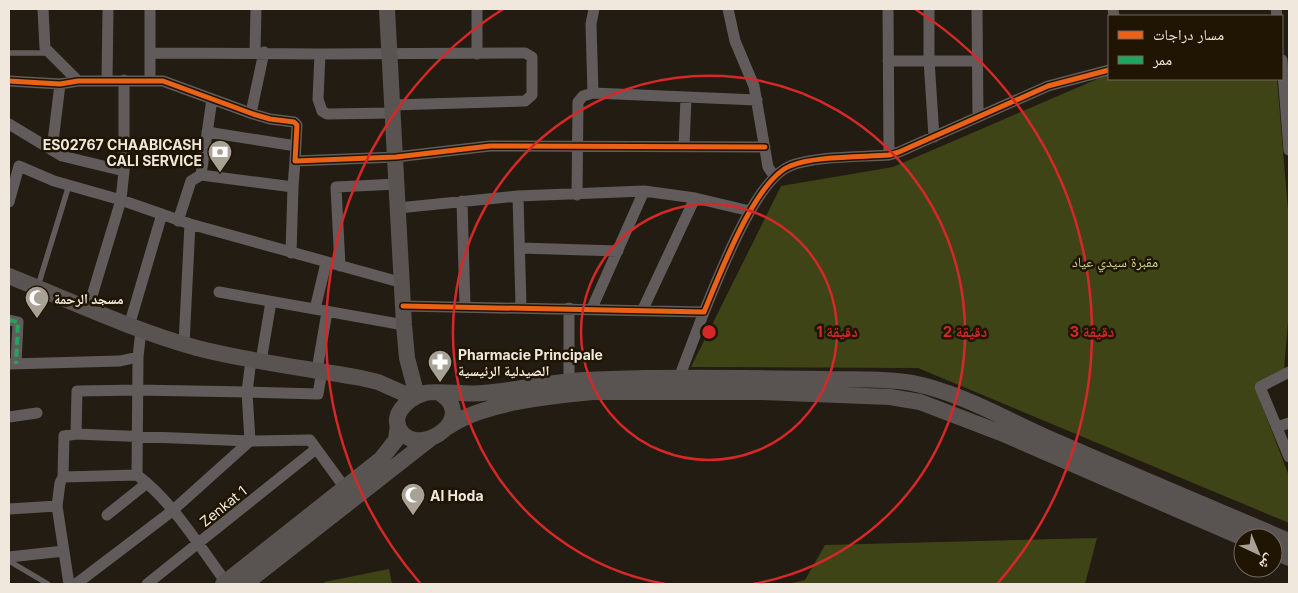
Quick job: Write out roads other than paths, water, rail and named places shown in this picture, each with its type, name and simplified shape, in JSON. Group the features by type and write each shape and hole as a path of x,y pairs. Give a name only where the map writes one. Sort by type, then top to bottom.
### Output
{"main road":[{"path":"387,9 404,325 407,358 415,397"},
{"path":"9,276 135,328 184,344 256,360 361,378 378,382 415,397"},
{"path":"378,382 388,382 397,376 404,369 407,358"},
{"path":"407,358 437,393 450,403 453,415 448,427"},
{"path":"225,583 390,450 398,434 396,411 386,398 361,378"},
{"path":"433,437 423,440 410,439 404,435 398,421 402,406 415,397 437,393 485,393 569,381 806,386 890,396 920,402 1004,426 1289,541"},
{"path":"245,584 433,437 472,413 566,394 677,384"},
{"path":"1004,426 1233,533"}],"street":[{"path":"43,9 43,40 48,53 78,81"},
{"path":"108,9 108,81"},
{"path":"150,9 150,80"},
{"path":"251,114 259,52 256,9"},
{"path":"477,9 477,54"},
{"path":"593,93 591,24 594,9"},
{"path":"728,9 735,41 754,86 768,167 774,176"},
{"path":"888,9 889,155"},
{"path":"929,9 929,60 934,137"},
{"path":"977,9 978,117"},
{"path":"150,53 530,54 532,57 532,95 530,99 327,114 322,111 318,99 320,54"},
{"path":"888,61 977,61"},
{"path":"1283,68 1287,101 1289,150"},
{"path":"677,384 704,312 750,211 774,176 792,165 808,162 889,155 1048,86 1108,70"},
{"path":"88,309 121,200 124,171 124,80"},
{"path":"9,81 60,84 78,81 150,80 179,86 270,120 294,122 297,125 290,253"},
{"path":"52,150 60,84"},
{"path":"578,195 578,102 583,96 593,93 757,100"},
{"path":"684,146 686,98"},
{"path":"201,175 212,99"},
{"path":"9,124 52,150 76,161 124,171"},
{"path":"207,132 296,146"},
{"path":"295,161 396,157 490,146 766,147"},
{"path":"9,202 20,166 69,186 121,200 178,221 403,283"},
{"path":"178,221 191,181 201,175 293,187"},
{"path":"340,266 336,187 397,184"},
{"path":"592,308 644,191"},
{"path":"398,208 518,196 644,191 695,198 750,211"},
{"path":"518,196 521,306"},
{"path":"643,309 695,198"},
{"path":"462,201 466,306"},
{"path":"137,475 138,357 135,328 162,214"},
{"path":"184,344 190,224"},
{"path":"520,248 618,251"},
{"path":"315,309 326,263"},
{"path":"219,292 404,325"},
{"path":"250,441 247,392 270,302"},
{"path":"403,306 521,306 704,312"},
{"path":"568,308 569,381"},
{"path":"76,434 77,391 138,390 318,394 327,312"},
{"path":"9,320 18,322 12,364 120,362 138,357"},
{"path":"1289,372 1260,387 1289,458"},
{"path":"9,418 37,413"},
{"path":"1277,428 1289,423"},
{"path":"69,584 57,506 60,483 63,477 64,436 76,434 250,441 310,440 345,488"},
{"path":"76,584 172,511 250,441"},
{"name":"Zenkat 1","path":"147,584 316,449"},
{"path":"63,477 137,475 147,483 172,511 225,583"},
{"path":"107,516 147,483"},
{"path":"9,509 57,506"},
{"path":"9,557 64,551"}],"lane":[{"path":"9,53 48,53"},
{"path":"38,288 69,186"},
{"path":"9,561 48,584"}],"place":[{"name":"ES02767 CHAABICASH CALI SERVICE","path":"220,173"},
{"name":"مسجد الرحمة","path":"37,319"},
{"name":"Pharmacie Principale الصيدلية الرئيسية","path":"440,383"},
{"name":"Al Hoda","path":"413,516"}],"park label":[{"name":"مقبرة سيدي عياد","path":"1115,261"}]}
